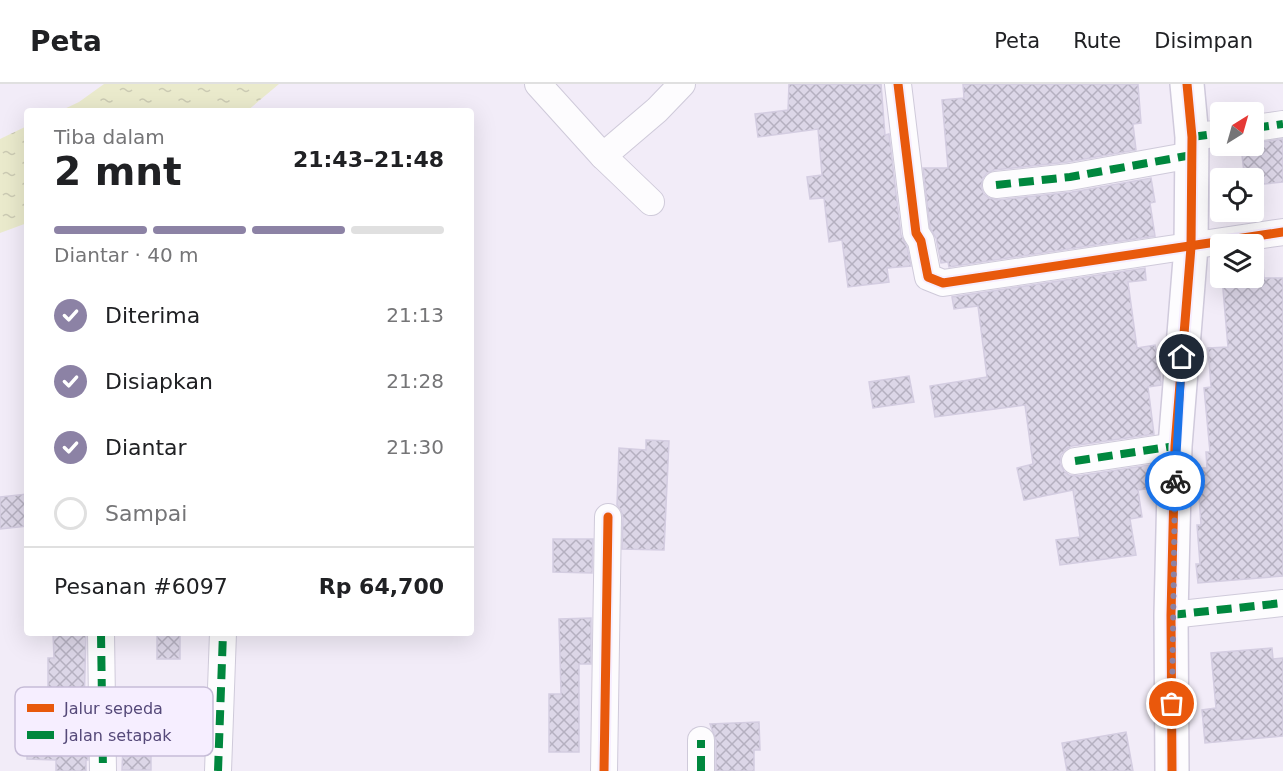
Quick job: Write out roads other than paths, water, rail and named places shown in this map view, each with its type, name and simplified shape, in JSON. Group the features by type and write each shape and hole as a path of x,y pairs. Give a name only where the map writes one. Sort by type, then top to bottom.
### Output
{"street":[{"path":"538,84 603,156 651,202"},
{"path":"898,84 916,233 921,241 928,276 943,283 1283,232"},
{"path":"1172,771 1171,615 1175,446 1202,142 1187,84"},
{"path":"603,156 657,110 678,85"},
{"path":"1264,127 1283,124"},
{"path":"996,185 1091,174 1202,142"},
{"path":"1075,461 1175,446"},
{"path":"604,771 608,517"},
{"path":"1171,615 1283,603"},
{"path":"101,636 102,687"},
{"path":"218,771 223,636"},
{"path":"701,740 701,771"},
{"path":"103,756 103,771"}],"water":[{"path":"104,84 279,84 251,108 66,108"},
{"path":"24,127 24,224 0,233 0,139"}]}
